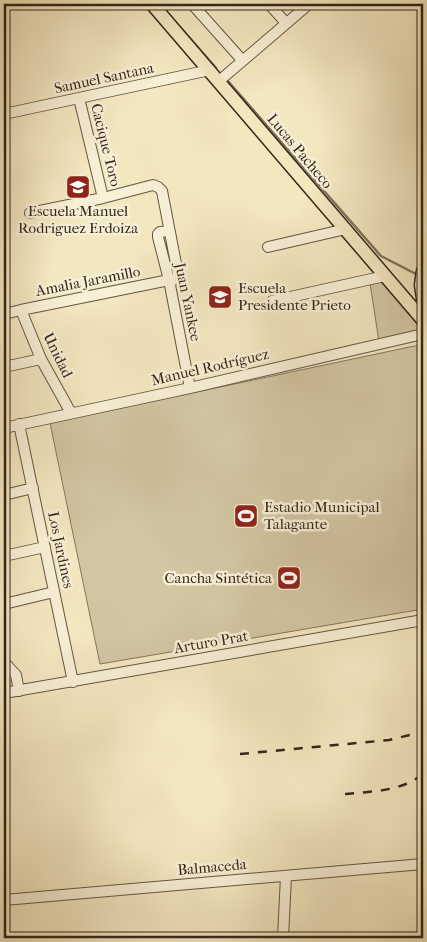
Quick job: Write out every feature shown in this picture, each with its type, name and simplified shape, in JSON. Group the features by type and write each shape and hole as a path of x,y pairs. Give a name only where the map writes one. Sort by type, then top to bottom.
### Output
{"main road":[{"name":"Lucas Pacheco","path":"152,4 423,320"},
{"path":"423,272 421,285 423,298"}],"street":[{"path":"192,4 242,60"},
{"path":"269,4 286,23"},
{"path":"219,80 309,4"},
{"name":"Samuel Santana","path":"4,114 210,70"},
{"name":"Cacique Toro","path":"78,98 103,198"},
{"name":"Juan Yankee","path":"103,198 154,185 162,191 190,388"},
{"path":"30,213 103,198"},
{"path":"268,247 346,230"},
{"path":"272,301 385,276"},
{"name":"Amalia Jaramillo","path":"4,314 174,280"},
{"name":"Unidad","path":"21,310 41,359 70,413"},
{"name":"Manuel Rodríguez","path":"4,428 190,388 423,334"},
{"path":"4,366 41,359"},
{"name":"Los Jardines","path":"19,424 73,682"},
{"path":"4,495 33,488"},
{"path":"4,556 45,547"},
{"path":"4,604 54,592"},
{"name":"Arturo Prat","path":"4,693 423,620"},
{"path":"4,662 16,675 19,690"},
{"name":"Balmaceda","path":"4,900 423,864"},
{"path":"283,938 286,876"}],"shaded area":[{"path":"380,280 417,324 418,332 379,342 370,283"},
{"name":"Estadio Municipal Talagante","path":"419,345 423,351 423,609 100,664 50,423"}],"waterway":[{"path":"166,11 216,68"},
{"path":"227,80 381,256 416,274"}],"railway":[{"path":"240,754 389,740 423,730"},
{"path":"345,794 396,787 414,780 423,774"}],"place":[{"name":"Escuela Manuel Rodriguez Erdoiza","path":"78,187"},
{"name":"Escuela Presidente Prieto","path":"220,297"},
{"name":"Estadio Municipal Talagante","path":"246,516"},
{"name":"Cancha Sintética","path":"289,578"}]}
